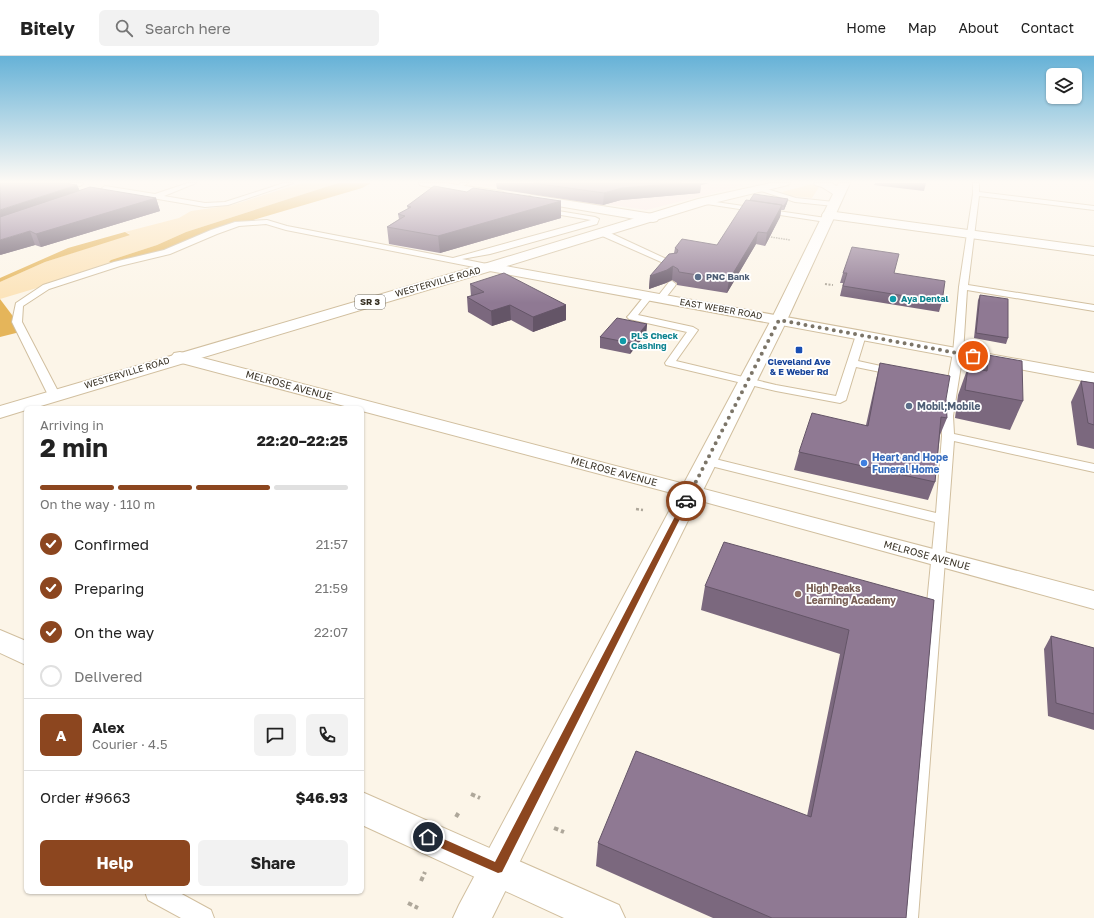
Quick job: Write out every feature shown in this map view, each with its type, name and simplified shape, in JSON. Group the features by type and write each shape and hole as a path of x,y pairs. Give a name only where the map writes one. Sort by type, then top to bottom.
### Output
{"street":[{"name":"WESTERVILLE ROAD","path":"0,412 180,357 508,262 636,223"},
{"path":"472,918 748,382 824,223"},
{"path":"923,223 970,234 1094,251"},
{"name":"EAST WEBER ROAD","path":"490,267 1094,378"},
{"name":"MELROSE AVENUE","path":"180,357 691,491 1094,600"},
{"path":"0,641 24,653"},
{"path":"364,809 606,918"}],"lane":[{"path":"54,395 17,322 19,305 46,287 117,264 167,252 214,232 244,223"},
{"path":"271,223 286,228 490,267"},
{"path":"451,260 487,252 589,223"},
{"path":"907,918 942,519 948,436 949,382 958,353 963,287 972,223"},
{"path":"603,233 671,263"},
{"path":"541,236 561,246"},
{"path":"487,252 508,262"},
{"path":"672,284 632,317 693,330 670,363 748,382 840,400 861,335"},
{"path":"963,287 1094,308"},
{"path":"851,364 906,374"},
{"path":"948,436 1094,468"},
{"path":"707,461 942,519"},
{"path":"160,894 203,918"}],"path":[{"path":"771,237 790,240"},
{"path":"824,284 832,285"},
{"path":"636,509 643,510"},
{"path":"471,794 480,798"},
{"path":"554,828 564,832"},
{"path":"421,881 426,872"},
{"path":"408,903 418,908"}],"shaded area":[{"path":"159,223 213,223 186,232 157,245 111,260 121,263 0,299 0,282 45,262 130,234 125,232"},
{"path":"213,223 242,223 202,235 167,249 121,263 109,262 111,260 157,245 186,232"},
{"path":"125,232 130,235 45,262 0,282 0,278 68,248"},
{"path":"0,299 24,331 0,337"}],"building":[{"path":"0,223 72,223 36,234 30,231 0,240"},
{"path":"393,223 483,223 438,236 387,227"},
{"path":"731,223 772,223 767,233 758,232 729,280 679,272 678,269 673,266 667,270 650,276 669,254 677,253 678,250 675,248 682,239 717,245"},
{"path":"852,247 899,254 894,273 945,281 942,302 843,286 847,273 843,273"},
{"path":"504,273 566,305 533,317 510,305 491,311 467,297 484,292 470,284"},
{"path":"980,295 1008,299 1008,338 976,333"},
{"path":"617,318 647,324 631,343 600,337"},
{"path":"988,355 1022,361 1023,401 965,390 968,367 987,371"},
{"path":"880,363 950,376 946,399 947,418 941,417 935,482 799,452 812,413 868,426"},
{"path":"1081,381 1094,383 1094,425 1088,423"},
{"path":"724,542 934,600 906,918 772,918 598,843 636,751 811,817 849,630 705,586"},
{"path":"1051,636 1094,648 1094,714 1056,703"}],"way so far":[{"path":"686,501 779,320 973,356"}],"place":[{"name":"PNC Bank","path":"698,277"},
{"name":"Aya Dental","path":"893,299"},
{"name":"PLS Check Cashing","path":"623,341"},
{"name":"Cleveland Ave & E Weber Rd","path":"799,350"},
{"name":"Mobil;Mobile","path":"909,406"},
{"name":"Heart and Hope Funeral Home","path":"864,463"},
{"name":"High Peaks Learning Academy","path":"798,594"}],"route":[{"path":"428,837 498,868 686,501"}]}
